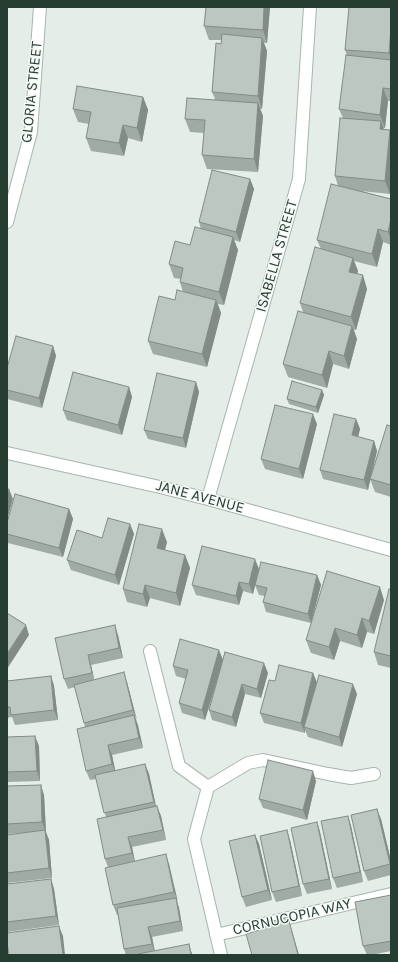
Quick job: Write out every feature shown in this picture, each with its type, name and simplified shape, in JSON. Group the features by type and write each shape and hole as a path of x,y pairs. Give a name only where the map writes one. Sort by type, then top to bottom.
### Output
{"street":[{"name":"GLORIA STREET","path":"7,222 31,132 40,7"},
{"name":"ISABELLA STREET","path":"208,499 299,179 310,7"},
{"name":"JANE AVENUE","path":"7,453 208,499 391,550"},
{"path":"150,651 179,766 208,787"},
{"path":"221,955 194,839 208,787 248,763 263,760 351,778 374,774"},
{"name":"CORNUCOPIA WAY","path":"216,935 391,894"}],"building":[{"path":"206,7 264,7 263,30 204,26"},
{"path":"349,7 391,7 389,53 345,50"},
{"path":"222,34 262,38 258,96 212,92 216,43 221,44"},
{"path":"346,55 391,60 391,89 383,88 380,115 339,109"},
{"path":"77,86 143,97 137,128 123,125 119,143 86,138 91,112 73,109"},
{"path":"187,98 258,103 254,159 202,155 205,120 185,119"},
{"path":"340,118 381,121 380,129 390,130 385,181 335,176"},
{"path":"212,170 250,179 236,232 199,222"},
{"path":"331,184 391,199 391,219 388,232 378,229 372,254 317,240"},
{"path":"195,227 233,237 219,292 180,282 183,268 169,264 175,241 190,245"},
{"path":"315,247 353,258 349,272 363,275 351,317 300,303"},
{"path":"177,290 216,300 202,354 148,341 159,296 175,300"},
{"path":"298,311 352,326 344,356 329,351 322,375 283,364"},
{"path":"16,336 53,346 39,398 7,390 7,368"},
{"path":"73,372 129,387 118,425 63,410"},
{"path":"157,373 196,382 183,438 144,430"},
{"path":"292,381 322,390 316,407 287,399"},
{"path":"275,405 313,414 299,469 261,459"},
{"path":"334,414 356,419 352,435 374,441 364,480 320,470"},
{"path":"387,425 391,426 391,485 370,479"},
{"path":"15,494 69,509 59,548 7,534 7,523"},
{"path":"108,518 130,524 115,575 67,560 77,530 102,538"},
{"path":"139,524 162,529 157,548 185,555 176,593 145,585 143,594 123,589"},
{"path":"202,546 255,559 249,584 239,582 236,596 192,585"},
{"path":"261,562 317,575 308,614 263,602 267,588 255,585"},
{"path":"327,571 380,587 369,621 362,618 357,635 335,628 329,647 306,640"},
{"path":"389,589 391,590 391,656 374,652"},
{"path":"7,613 26,625 7,654"},
{"path":"115,625 119,648 88,655 92,673 64,679 55,638"},
{"path":"180,639 219,650 202,710 179,703 188,670 173,666"},
{"path":"225,652 264,663 257,689 242,684 232,717 209,710"},
{"path":"279,665 313,673 301,723 260,713 269,680 275,681"},
{"path":"124,672 133,710 84,723 74,685"},
{"path":"319,675 353,684 339,737 304,727"},
{"path":"51,676 54,710 11,715 10,707 7,707 7,681"},
{"path":"134,715 139,738 108,745 112,764 86,771 77,729"},
{"path":"35,736 37,771 7,772 7,737"},
{"path":"268,760 313,771 303,810 259,799"},
{"path":"145,764 154,802 104,813 95,775"},
{"path":"41,785 42,822 7,824 7,786"},
{"path":"157,806 163,830 128,837 132,853 105,859 97,819"},
{"path":"377,809 390,864 364,871 351,815"},
{"path":"348,816 360,872 333,878 321,821"},
{"path":"317,822 329,879 303,884 291,828"},
{"path":"45,830 49,868 7,873 7,835"},
{"path":"287,830 299,886 272,892 260,836"},
{"path":"255,835 268,890 242,897 229,841"},
{"path":"166,854 174,892 113,905 105,868"},
{"path":"51,879 56,916 7,922 7,884"},
{"path":"391,895 391,941 363,946 355,902"},
{"path":"176,898 180,921 148,927 152,944 124,949 117,908"},
{"path":"288,917 298,955 252,955 246,934 263,929 262,924"},
{"path":"59,926 63,955 9,955 7,933"},
{"path":"189,944 191,955 138,955 138,954"}]}
